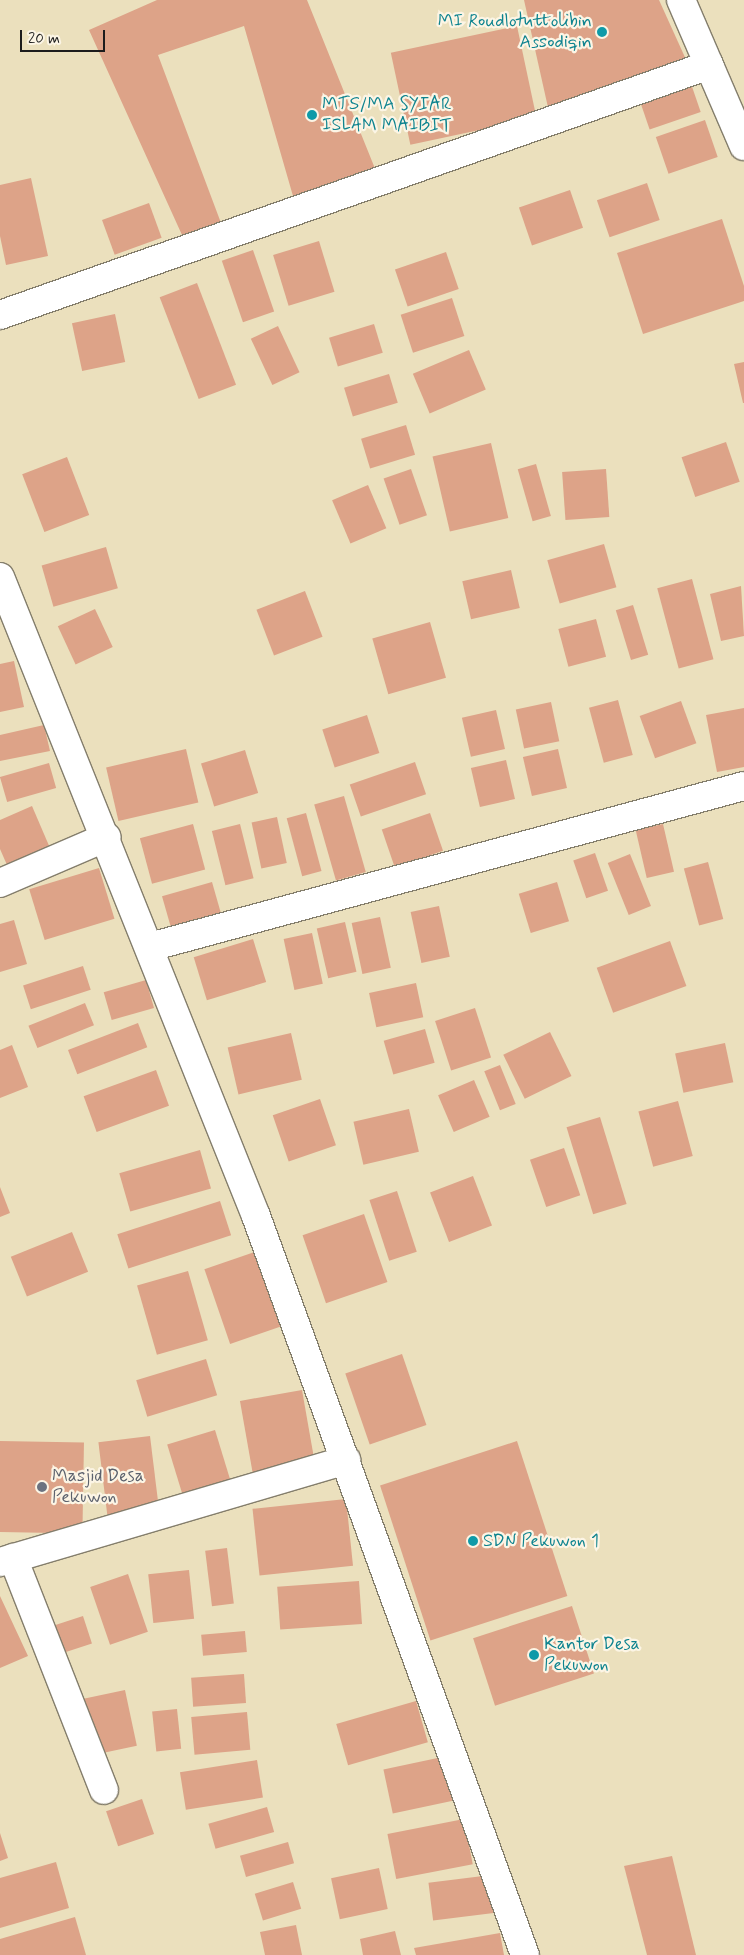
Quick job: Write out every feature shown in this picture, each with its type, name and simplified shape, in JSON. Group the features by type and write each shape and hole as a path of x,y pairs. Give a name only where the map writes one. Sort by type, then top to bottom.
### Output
{"street":[{"path":"681,0 744,146"},
{"path":"0,316 709,66"},
{"path":"0,577 108,837 346,1460 525,1955"},
{"path":"150,947 744,786"},
{"path":"0,883 108,837"},
{"path":"104,1790 6,1560 346,1460"}],"building":[{"name":"MTS/MA SYIAR ISLAM MAIBIT","path":"157,0 307,0 378,176 295,203 244,26 158,55 221,223 182,235 89,30"},
{"name":"MI Roudlotuttolibin Assodiqin","path":"524,0 659,0 688,64 549,112"},
{"path":"517,26 537,118 410,145 391,53"},
{"path":"688,75 701,112 650,129 637,93"},
{"path":"705,120 718,157 669,174 656,137"},
{"path":"31,178 48,256 6,265 0,236 0,185"},
{"path":"647,183 660,220 610,237 597,200"},
{"path":"570,190 583,228 532,245 519,208"},
{"path":"149,203 162,238 115,255 102,220"},
{"path":"722,219 744,286 744,301 643,334 617,253"},
{"path":"319,241 334,292 289,306 273,255"},
{"path":"253,250 274,311 243,322 222,261"},
{"path":"446,252 459,289 408,306 395,270"},
{"path":"197,283 236,385 199,399 160,297"},
{"path":"452,298 464,336 413,353 401,315"},
{"path":"115,314 125,362 82,371 72,323"},
{"path":"374,324 383,353 338,366 329,338"},
{"path":"278,326 300,372 272,385 251,339"},
{"path":"469,350 486,390 430,413 413,374"},
{"path":"744,362 744,403 743,403 734,364"},
{"path":"389,374 398,403 353,416 344,388"},
{"path":"406,425 415,455 370,468 361,439"},
{"path":"726,442 740,482 695,497 682,457"},
{"path":"491,443 508,518 450,532 433,456"},
{"path":"67,457 89,515 44,532 22,474"},
{"path":"536,464 551,516 533,521 518,469"},
{"path":"411,469 427,515 400,525 384,478"},
{"path":"606,469 609,517 565,520 562,472"},
{"path":"368,485 386,528 350,544 332,500"},
{"path":"604,544 616,587 560,604 547,560"},
{"path":"106,547 118,588 53,607 42,565"},
{"path":"511,570 520,608 471,619 462,581"},
{"path":"692,579 713,659 679,668 657,588"},
{"path":"741,586 744,636 721,641 710,594"},
{"path":"305,591 323,637 274,655 256,610"},
{"path":"633,605 648,655 631,660 616,610"},
{"path":"95,609 113,647 76,664 58,626"},
{"path":"596,619 606,657 568,667 558,629"},
{"path":"430,622 446,678 388,694 372,639"},
{"path":"14,661 24,707 0,712 0,664"},
{"path":"618,700 633,755 604,763 589,708"},
{"path":"681,701 696,743 655,758 640,716"},
{"path":"551,702 559,741 524,749 516,709"},
{"path":"744,708 744,767 717,772 706,715"},
{"path":"496,710 505,749 471,757 462,718"},
{"path":"367,715 379,753 335,768 322,730"},
{"path":"44,725 50,751 0,761 0,735"},
{"path":"186,749 198,803 118,821 106,767"},
{"path":"558,749 567,788 532,796 523,757"},
{"path":"245,750 258,793 214,806 201,763"},
{"path":"506,760 515,799 480,807 471,768"},
{"path":"415,762 426,794 361,817 350,784"},
{"path":"49,763 56,788 7,802 0,777"},
{"path":"344,796 366,872 336,880 314,805"},
{"path":"32,806 53,855 11,874 0,849 0,820"},
{"path":"306,813 322,871 302,876 287,818"},
{"path":"430,813 443,851 395,867 382,830"},
{"path":"277,817 287,863 261,868 252,822"},
{"path":"193,824 205,869 152,884 140,838"},
{"path":"240,824 254,878 225,885 212,831"},
{"path":"663,824 674,872 647,878 636,830"},
{"path":"595,853 608,891 586,898 573,860"},
{"path":"630,854 651,906 629,915 608,863"},
{"path":"708,862 723,919 699,925 684,868"},
{"path":"99,868 114,919 45,940 29,889"},
{"path":"212,882 222,916 172,930 162,896"},
{"path":"557,882 569,921 531,933 519,894"},
{"path":"439,906 450,957 421,963 411,912"},
{"path":"380,917 391,968 362,974 352,923"},
{"path":"14,920 27,964 0,972 0,924"},
{"path":"345,922 356,972 328,978 317,929"},
{"path":"312,933 323,984 294,990 284,939"},
{"path":"253,939 266,982 207,1000 194,957"},
{"path":"670,941 686,986 613,1013 597,968"},
{"path":"83,966 91,990 31,1009 23,985"},
{"path":"146,980 154,1008 112,1020 104,992"},
{"path":"416,983 423,1017 376,1027 369,993"},
{"path":"85,1003 94,1025 37,1048 28,1026"},
{"path":"475,1008 491,1057 451,1070 435,1021"},
{"path":"138,1023 147,1047 77,1074 68,1050"},
{"path":"425,1029 435,1063 393,1074 384,1041"},
{"path":"550,1032 571,1076 525,1099 503,1055"},
{"path":"291,1033 302,1080 238,1094 228,1048"},
{"path":"725,1043 733,1082 683,1093 675,1054"},
{"path":"12,1045 28,1087 0,1098 0,1050"},
{"path":"500,1065 516,1104 500,1110 484,1071"},
{"path":"156,1070 169,1106 97,1132 84,1096"},
{"path":"474,1080 490,1117 454,1132 438,1095"},
{"path":"320,1099 336,1145 289,1162 273,1115"},
{"path":"678,1101 693,1156 653,1167 638,1112"},
{"path":"409,1109 419,1152 363,1165 353,1122"},
{"path":"600,1117 627,1204 593,1214 567,1127"},
{"path":"564,1148 580,1195 546,1207 530,1160"},
{"path":"200,1150 211,1188 130,1212 119,1173"},
{"path":"473,1176 492,1225 449,1242 430,1192"},
{"path":"0,1187 10,1213 0,1217"},
{"path":"397,1191 417,1252 389,1261 369,1200"},
{"path":"220,1201 231,1235 128,1269 117,1234"},
{"path":"364,1214 387,1282 326,1303 303,1235"},
{"path":"72,1232 88,1272 27,1297 11,1257"},
{"path":"263,1249 289,1324 230,1344 204,1269"},
{"path":"188,1271 208,1340 157,1355 137,1286"},
{"path":"402,1354 426,1425 370,1444 345,1374"},
{"path":"206,1359 217,1395 147,1417 136,1380"},
{"path":"302,1390 315,1462 253,1473 240,1401"},
{"path":"215,1430 233,1490 186,1505 167,1445"},
{"path":"150,1436 159,1508 107,1515 98,1442"},
{"name":"Masjid Desa Pekuwon","path":"0,1441 84,1442 82,1533 0,1532"},
{"name":"SDN Pekuwon 1","path":"517,1441 567,1596 430,1641 380,1485"},
{"path":"346,1499 353,1566 260,1575 253,1509"},
{"path":"227,1548 234,1604 212,1606 205,1551"},
{"path":"189,1570 194,1619 153,1623 148,1574"},
{"path":"128,1574 148,1632 110,1645 90,1587"},
{"path":"359,1581 362,1624 280,1630 277,1587"},
{"path":"0,1596 28,1656 0,1668"},
{"name":"Kantor Desa Pekuwon","path":"572,1606 594,1674 495,1706 473,1638"},
{"path":"83,1616 92,1644 57,1655 48,1627"},
{"path":"245,1631 247,1652 203,1656 201,1635"},
{"path":"244,1674 246,1703 193,1707 191,1678"},
{"path":"125,1690 137,1746 86,1757 74,1701"},
{"path":"416,1701 428,1742 348,1765 336,1724"},
{"path":"177,1709 181,1749 156,1751 152,1712"},
{"path":"247,1712 250,1750 195,1755 191,1717"},
{"path":"447,1756 456,1800 393,1814 383,1770"},
{"path":"257,1760 263,1798 186,1810 180,1772"},
{"path":"142,1799 154,1834 118,1846 106,1811"},
{"path":"267,1807 274,1832 216,1849 208,1824"},
{"path":"464,1819 473,1864 396,1879 387,1834"},
{"path":"0,1833 8,1858 0,1861"},
{"path":"288,1842 294,1863 246,1877 240,1856"},
{"path":"672,1856 696,1955 647,1955 624,1866"},
{"path":"56,1862 69,1908 0,1928 0,1878"},
{"path":"379,1868 388,1909 340,1919 331,1878"},
{"path":"491,1875 496,1913 433,1920 428,1883"},
{"path":"293,1882 301,1909 263,1920 255,1894"},
{"path":"75,1917 86,1955 0,1955 0,1939"},
{"path":"296,1925 302,1955 265,1955 260,1932"},
{"path":"395,1931 401,1955 363,1955 360,1939"},
{"path":"500,1933 504,1955 416,1955 414,1948"}],"place":[{"name":"MI Roudlotuttolibin Assodiqin","path":"602,32"},
{"name":"MTS/MA SYIAR ISLAM MAIBIT","path":"312,115"},
{"name":"Masjid Desa Pekuwon","path":"42,1487"},
{"name":"SDN Pekuwon 1","path":"473,1541"},
{"name":"Kantor Desa Pekuwon","path":"534,1655"}]}
